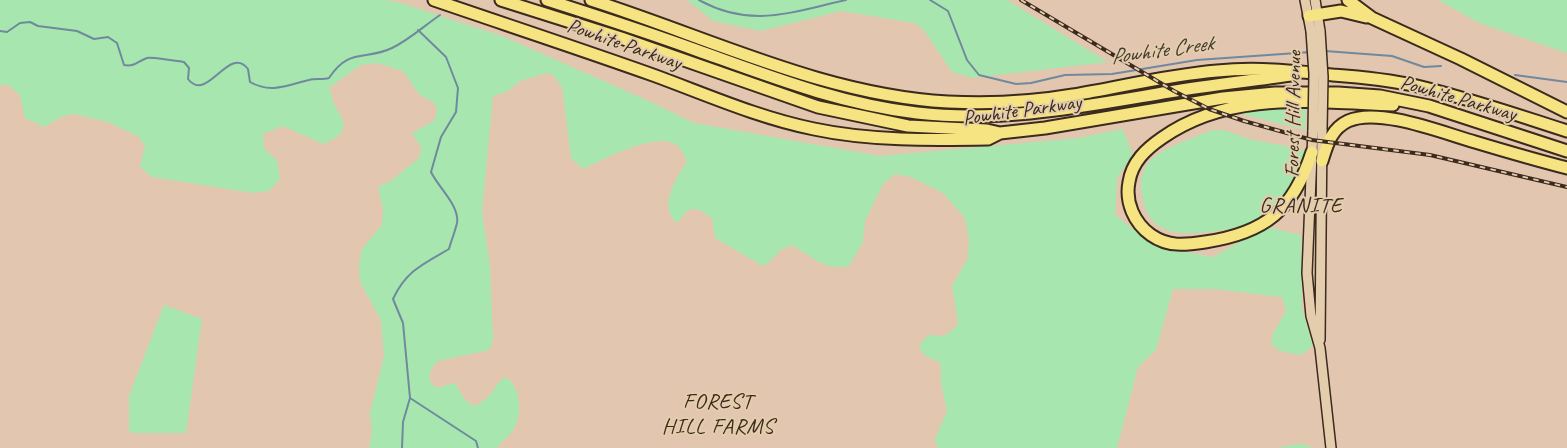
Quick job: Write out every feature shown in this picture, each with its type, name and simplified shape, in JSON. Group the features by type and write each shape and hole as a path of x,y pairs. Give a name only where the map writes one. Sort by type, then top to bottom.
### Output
{"highway":[{"name":"Powhite Parkway","path":"434,0 614,61 770,117 815,130 878,137 956,140 988,139 1000,133 1045,128 1223,98 1275,93 1354,94 1429,106 1567,151"},
{"path":"501,0 621,38 824,109 908,126 987,130 1000,133"},
{"path":"547,0 644,31 817,93 868,106 919,114 971,117 1032,114 1217,84 1307,72"},
{"name":"Powhite Parkway","path":"590,0 808,76 855,89 924,100 972,103 1024,101 1218,70 1271,69 1414,85 1567,131"},
{"path":"1348,0 1372,18"},
{"path":"1314,15 1341,11 1372,18 1461,59 1567,112"},
{"path":"1312,152 1301,182 1284,208 1264,224 1239,236 1182,245 1170,244 1156,238 1143,229 1130,207 1128,184 1132,170 1140,156 1170,132 1203,116 1244,105 1270,102 1332,102 1429,106"},
{"path":"1322,162 1331,136 1346,122 1355,119 1382,118 1421,126 1567,168"}],"main road":[{"name":"Forest Hill Avenue","path":"1305,0 1314,15"},
{"name":"Forest Hill Avenue","path":"1315,0 1314,74 1317,130 1322,162 1320,348 1331,448"},
{"name":"Forest Hill Avenue","path":"1317,130 1312,152 1308,274 1311,316 1320,348"}],"green space":[{"path":"0,0 383,0 398,2 502,36 694,123 880,156 1079,138 1123,129 1133,155 1117,178 1115,215 1155,246 1213,257 1267,227 1301,235 1302,309 1313,346 1301,355 1280,351 1271,344 1273,334 1286,311 1282,297 1214,289 1173,289 1156,350 1138,367 1117,448 938,448 935,439 947,411 941,383 941,367 939,362 924,355 919,346 928,335 944,336 956,327 958,322 952,286 968,258 969,241 965,218 943,193 911,177 895,174 883,184 865,221 863,242 849,266 834,267 826,265 792,245 782,249 766,265 761,265 715,238 712,218 698,209 688,210 677,223 671,216 669,200 671,192 678,175 687,161 679,147 670,142 646,143 583,169 571,158 562,87 553,75 547,73 520,81 508,91 493,96 482,212 490,268 493,341 489,350 438,361 431,369 429,380 436,388 455,383 465,400 474,406 486,399 505,377 514,386 519,400 519,414 515,427 497,448 369,448 372,431 370,413 384,356 381,320 360,282 359,263 362,249 382,225 383,209 378,187 391,181 420,157 421,147 412,133 435,120 437,107 433,102 419,94 403,71 377,63 361,65 330,87 331,97 344,126 342,132 335,138 323,144 283,126 263,134 264,149 277,160 280,179 269,191 253,193 152,177 140,167 145,146 139,137 108,122 74,114 63,116 44,127 25,118 20,95 8,85 0,85"},
{"path":"687,0 1007,0 1108,62 973,78 952,72 923,29 914,23 841,11 761,31 713,21"},
{"path":"1438,0 1567,0 1567,53 1479,23"},
{"path":"1306,105 1305,130 1238,113 1252,108"},
{"path":"1212,130 1223,130 1253,140 1303,149 1305,159 1302,169 1291,187 1279,201 1265,214 1246,225 1202,233 1179,233 1159,226 1151,219 1145,209 1141,187 1144,170 1153,158 1169,148"},
{"path":"164,305 202,319 186,433 134,433 129,431 129,396"},
{"path":"1298,444 1307,445 1312,448 1277,448"}],"waterway":[{"name":"Powhite Creek","path":"699,0 718,9 754,16 789,13 846,0"},
{"name":"Powhite Creek","path":"930,0 948,11 967,60 979,75 1016,84 1031,83 1065,75 1112,74 1197,60 1311,52"},
{"name":"Powhite Creek","path":"0,31 7,32 20,23 30,22 38,26 77,31 94,39 108,37 117,43 124,65 134,64 147,58 184,62 189,68 188,79 195,85 203,84 233,64 241,63 248,69 250,82 258,86 272,88 311,79 329,78 343,62 351,58 374,54 392,48 440,15"},
{"path":"402,448 403,422 410,398 403,323 393,299 404,281 416,269 449,249 457,223 452,203 431,172 441,137 456,112 458,88 446,57 418,30"},
{"name":"Powhite Creek","path":"1325,51 1392,56 1424,67 1441,66"},
{"name":"Powhite Creek","path":"1515,75 1567,82"},
{"path":"410,398 476,441 478,448"}],"railway":[{"path":"1021,0 1174,91 1209,109 1244,121 1312,140 1430,155 1567,187"}],"district":[{"name":"GRANITE","path":"1301,206"},
{"name":"FOREST HILL FARMS","path":"718,415"}]}
